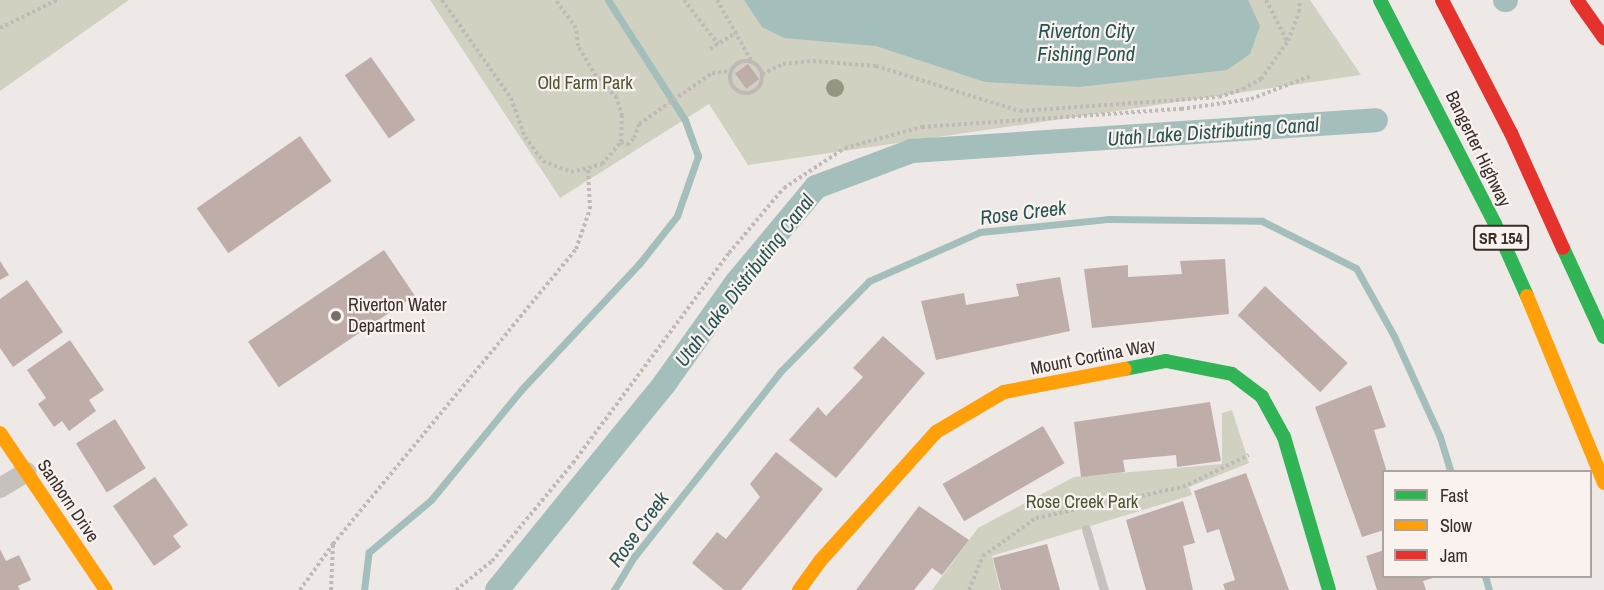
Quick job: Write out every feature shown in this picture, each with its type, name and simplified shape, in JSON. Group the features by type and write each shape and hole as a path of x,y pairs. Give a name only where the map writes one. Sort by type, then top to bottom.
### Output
{"main road":[{"name":"Bangerter Highway","path":"1380,0 1495,224 1562,376 1604,483"},
{"name":"Bangerter Highway","path":"1442,0 1516,143 1604,337"},
{"path":"1578,0 1604,38"},
{"name":"Mount Cortina Way","path":"799,590 820,561 936,432 1004,392 1166,361 1232,374 1262,396 1284,437 1329,590"},
{"name":"Sanborn Drive","path":"0,433 106,590"}],"street":[{"path":"0,488 27,472"}],"lane":[{"path":"1086,530 1104,590"}],"path":[{"path":"0,28 57,0"},
{"path":"442,0 511,98 525,137 543,161 571,172 602,164 621,142 622,116 617,98 596,76 578,46 576,28 556,0"},
{"path":"684,0 718,44"},
{"path":"717,0 752,62 762,74"},
{"path":"1266,0 1288,41"},
{"path":"731,70 733,86 741,92 757,89 762,74 783,64 813,61 876,66 1020,111 1219,97 1243,90 1261,79 1288,41 1299,12 1300,0"},
{"path":"710,49 737,32"},
{"path":"621,142 627,145 634,138 639,124 707,77 717,71 731,70 742,61 752,62"},
{"path":"456,590 492,561 573,463 729,253 784,188 844,148 922,127 1181,109 1251,99 1313,75"},
{"path":"300,590 333,544 576,249 590,209 588,168"},
{"path":"969,590 983,556 1036,518 1183,487 1249,455"},
{"path":"331,590 333,544"}],"green space":[{"path":"0,0 129,0 0,91"},
{"name":"Old Farm Park","path":"430,0 1310,0 1361,75 748,165 709,104 560,198"},
{"name":"Rose Creek Park","path":"1232,410 1249,463 1189,487 1192,495 992,556 1000,590 932,590 978,528 1074,477 1222,464 1222,413"}],"water":[{"name":"Riverton City Fishing Pond","path":"744,0 1248,0 1260,26 1250,54 1227,70 1079,87 985,82 876,46 784,38 762,27"}],"building":[{"path":"371,57 415,120 389,138 345,75"},
{"path":"748,64 759,79 746,89 735,73"},
{"path":"300,136 332,181 228,253 197,208"},
{"name":"Riverton Water Department","path":"384,250 415,296 279,387 248,342"},
{"path":"1225,259 1229,314 1092,328 1084,269 1128,265 1128,277 1182,274 1180,261"},
{"path":"0,261 9,275 0,280"},
{"path":"1060,277 1070,331 936,360 921,301 964,293 966,305 1019,296 1016,284"},
{"path":"27,280 63,332 13,367 0,348 0,299"},
{"path":"1265,286 1348,363 1320,392 1238,315"},
{"path":"883,336 925,373 836,478 789,440 818,407 826,416 863,377 853,368"},
{"path":"70,340 104,390 89,400 96,411 69,431 62,421 54,427 38,404 46,398 27,370"},
{"path":"1371,385 1386,427 1374,430 1386,470 1382,470 1382,531 1362,537 1315,407"},
{"path":"1210,402 1221,461 1177,467 1176,455 1123,460 1125,472 1081,477 1074,422"},
{"path":"115,419 146,468 107,493 76,443"},
{"path":"1043,426 1064,463 964,521 943,484"},
{"path":"776,452 823,489 741,590 724,590 692,563 717,532 726,539 760,497 750,484"},
{"path":"1246,473 1289,590 1225,590 1223,584 1235,580 1219,529 1207,533 1194,491"},
{"path":"155,477 188,525 173,536 181,547 154,566 113,506"},
{"path":"1183,501 1195,543 1183,546 1193,590 1146,590 1126,520"},
{"path":"919,506 969,540 942,575 932,568 914,590 856,590"},
{"path":"1047,544 1060,590 1001,590 993,558"},
{"path":"0,549 6,561 19,555 31,580 18,586 20,590 0,590"},
{"path":"1382,551 1382,578 1433,578 1423,581 1426,590 1377,590 1366,556"}],"waterway":[{"name":"Rose Creek","path":"364,590 369,552 431,500 521,390 639,264 677,216 698,156 685,120 608,0"},
{"name":"Utah Lake Distributing Canal","path":"497,590 665,383 736,283 816,187 912,151 1376,120"},
{"name":"Rose Creek","path":"614,590 634,557 781,371 869,281 980,232 1109,219 1262,221 1356,268 1394,336 1440,437 1450,470"},
{"name":"Rose Creek","path":"1486,578 1489,590"}],"traffic: fast":[{"path":"1380,0 1495,224 1527,296"},
{"path":"1563,248 1604,337"},
{"path":"1125,369 1166,361 1232,374 1262,397 1284,437 1329,590"}],"traffic: slow":[{"path":"1527,296 1604,483"},
{"path":"799,590 820,561 936,432 1004,392 1125,369"},
{"path":"0,433 106,590"}],"traffic: jam":[{"path":"1442,0 1511,133 1563,248"},
{"path":"1577,0 1604,38"}],"place":[{"name":"Riverton Water Department","path":"336,316"}]}
